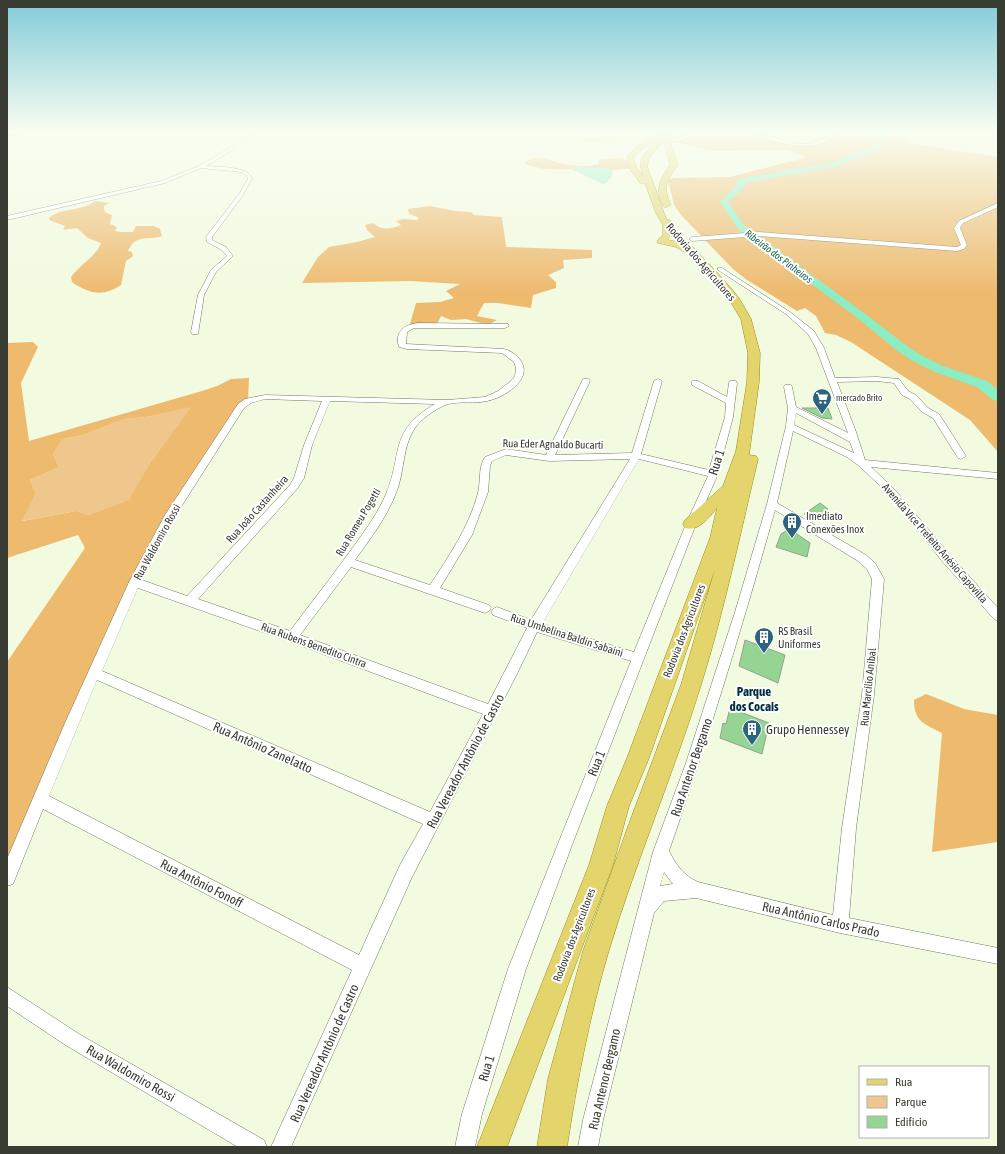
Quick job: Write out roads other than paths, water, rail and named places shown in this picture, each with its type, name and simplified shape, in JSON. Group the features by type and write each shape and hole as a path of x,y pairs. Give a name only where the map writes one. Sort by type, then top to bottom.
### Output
{"main road":[{"path":"648,187 653,194"},
{"name":"Rodovia dos Agricultores","path":"492,1147 601,865 618,806 640,752 718,538 730,488 743,452 753,382 754,353 746,319 720,281 695,255 667,222 664,221 653,194 652,187"},
{"name":"Rodovia dos Agricultores","path":"552,1147 563,1079 596,951 641,821 691,685 736,519 753,448 764,373 764,351 760,333 750,311 720,269 675,219 662,197 661,187"},
{"path":"667,222 668,236 661,241 678,245 695,255"},
{"path":"691,524 730,488"}],"street":[{"path":"7,218 146,187"},
{"path":"195,332 201,295 213,271 230,256 229,252 209,242 209,237 245,187"},
{"path":"692,239 759,234 957,250 962,248 964,245 957,228 961,222 998,205"},
{"name":"Avenida Vice Prefeito Anésio Capovilla","path":"720,269 788,313 803,325 810,333 820,348 850,428 861,463 892,492 946,558 996,613"},
{"name":"Rua Romeu Pogetti","path":"292,637 348,562 386,505 394,486 400,454 409,430 425,414 447,402 488,400 501,394 519,375 520,369 515,359 504,351 407,347 402,345 403,331 410,325 505,326"},
{"path":"831,380 877,379 896,381 905,392 913,397 923,408 936,416 961,456"},
{"path":"549,458 586,380"},
{"name":"Rua Vereador Antônio de Castro","path":"281,1147 406,871 491,711 534,626 636,456 658,381"},
{"path":"695,383 730,402"},
{"name":"Rua 1","path":"465,1147 472,1114 517,969 564,845 691,524 713,474 729,417 733,383"},
{"name":"Rua Antenor Bergamo","path":"588,1147 593,1120 661,852 693,763 729,650 772,504 790,426 792,408 788,388"},
{"name":"Rua Waldomiro Rossi","path":"7,878 94,673 135,582 169,517 241,406 248,401 265,397 447,402"},
{"name":"Rua João Castanheira","path":"190,600 294,488 299,478 308,445 327,398"},
{"path":"792,408 854,440"},
{"path":"790,426 850,455 861,463 998,476"},
{"path":"832,429 850,428"},
{"name":"Rua Eder Agnaldo Bucarti","path":"433,590 466,535 475,516 483,492 485,466 488,459 496,455 506,452 549,458 636,456 713,474"},
{"name":"Rua Marcílio Aníbal","path":"772,504 862,558 871,566 878,579 868,695 850,828 840,926"},
{"path":"348,562 485,608"},
{"name":"Rua Rubens Benedito Cintra","path":"135,582 190,600 491,711"},
{"name":"Rua Umbelina Baldin Sabaini","path":"497,612 534,626 638,658"},
{"name":"Rua Antônio Zanelatto","path":"94,673 432,821"},
{"name":"Rua Antônio Fonoff","path":"40,799 363,966"},
{"name":"Rua Antônio Carlos Prado","path":"661,852 672,873 685,885 697,890 840,926 998,956"},
{"path":"645,913 656,897 662,893 697,890"},
{"name":"Rua Waldomiro Rossi","path":"7,996 73,1040 257,1147"}],"waterway":[{"name":"Ribeirão dos Pinheiros","path":"740,187 724,202 742,228 915,357 939,369 982,384 998,397"}],"place":[{"name":"mercado Brito","path":"822,415"},
{"name":"Imediato Conexões Inox","path":"792,539"},
{"name":"RS Brasil Uniformes","path":"764,654"},
{"name":"Grupo Hennessey","path":"752,746"}],"district":[{"name":"Parque dos Cocais","path":"754,698"}]}
